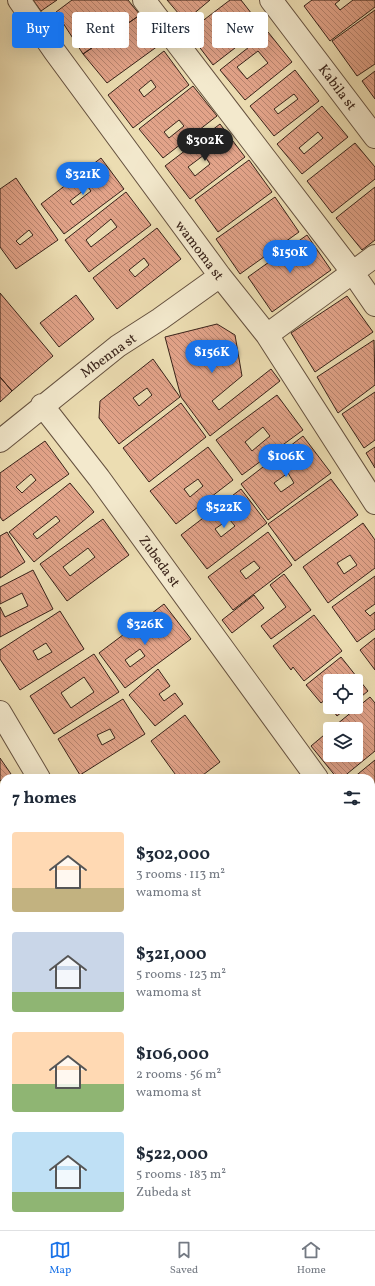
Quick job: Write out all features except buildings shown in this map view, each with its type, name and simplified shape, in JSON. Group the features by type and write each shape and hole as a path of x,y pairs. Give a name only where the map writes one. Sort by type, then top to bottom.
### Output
{"street":[{"name":"wamoma st","path":"19,0 55,52 220,276 267,335 375,503"},
{"path":"144,0 353,273 375,305"},
{"name":"Kabila st","path":"271,0 375,137"},
{"path":"267,335 375,256"},
{"name":"Mbenna st","path":"0,441 42,405 118,346 160,319 220,276"},
{"name":"Zubeda st","path":"42,405 127,516 314,774"},
{"path":"0,712 37,774"}]}
